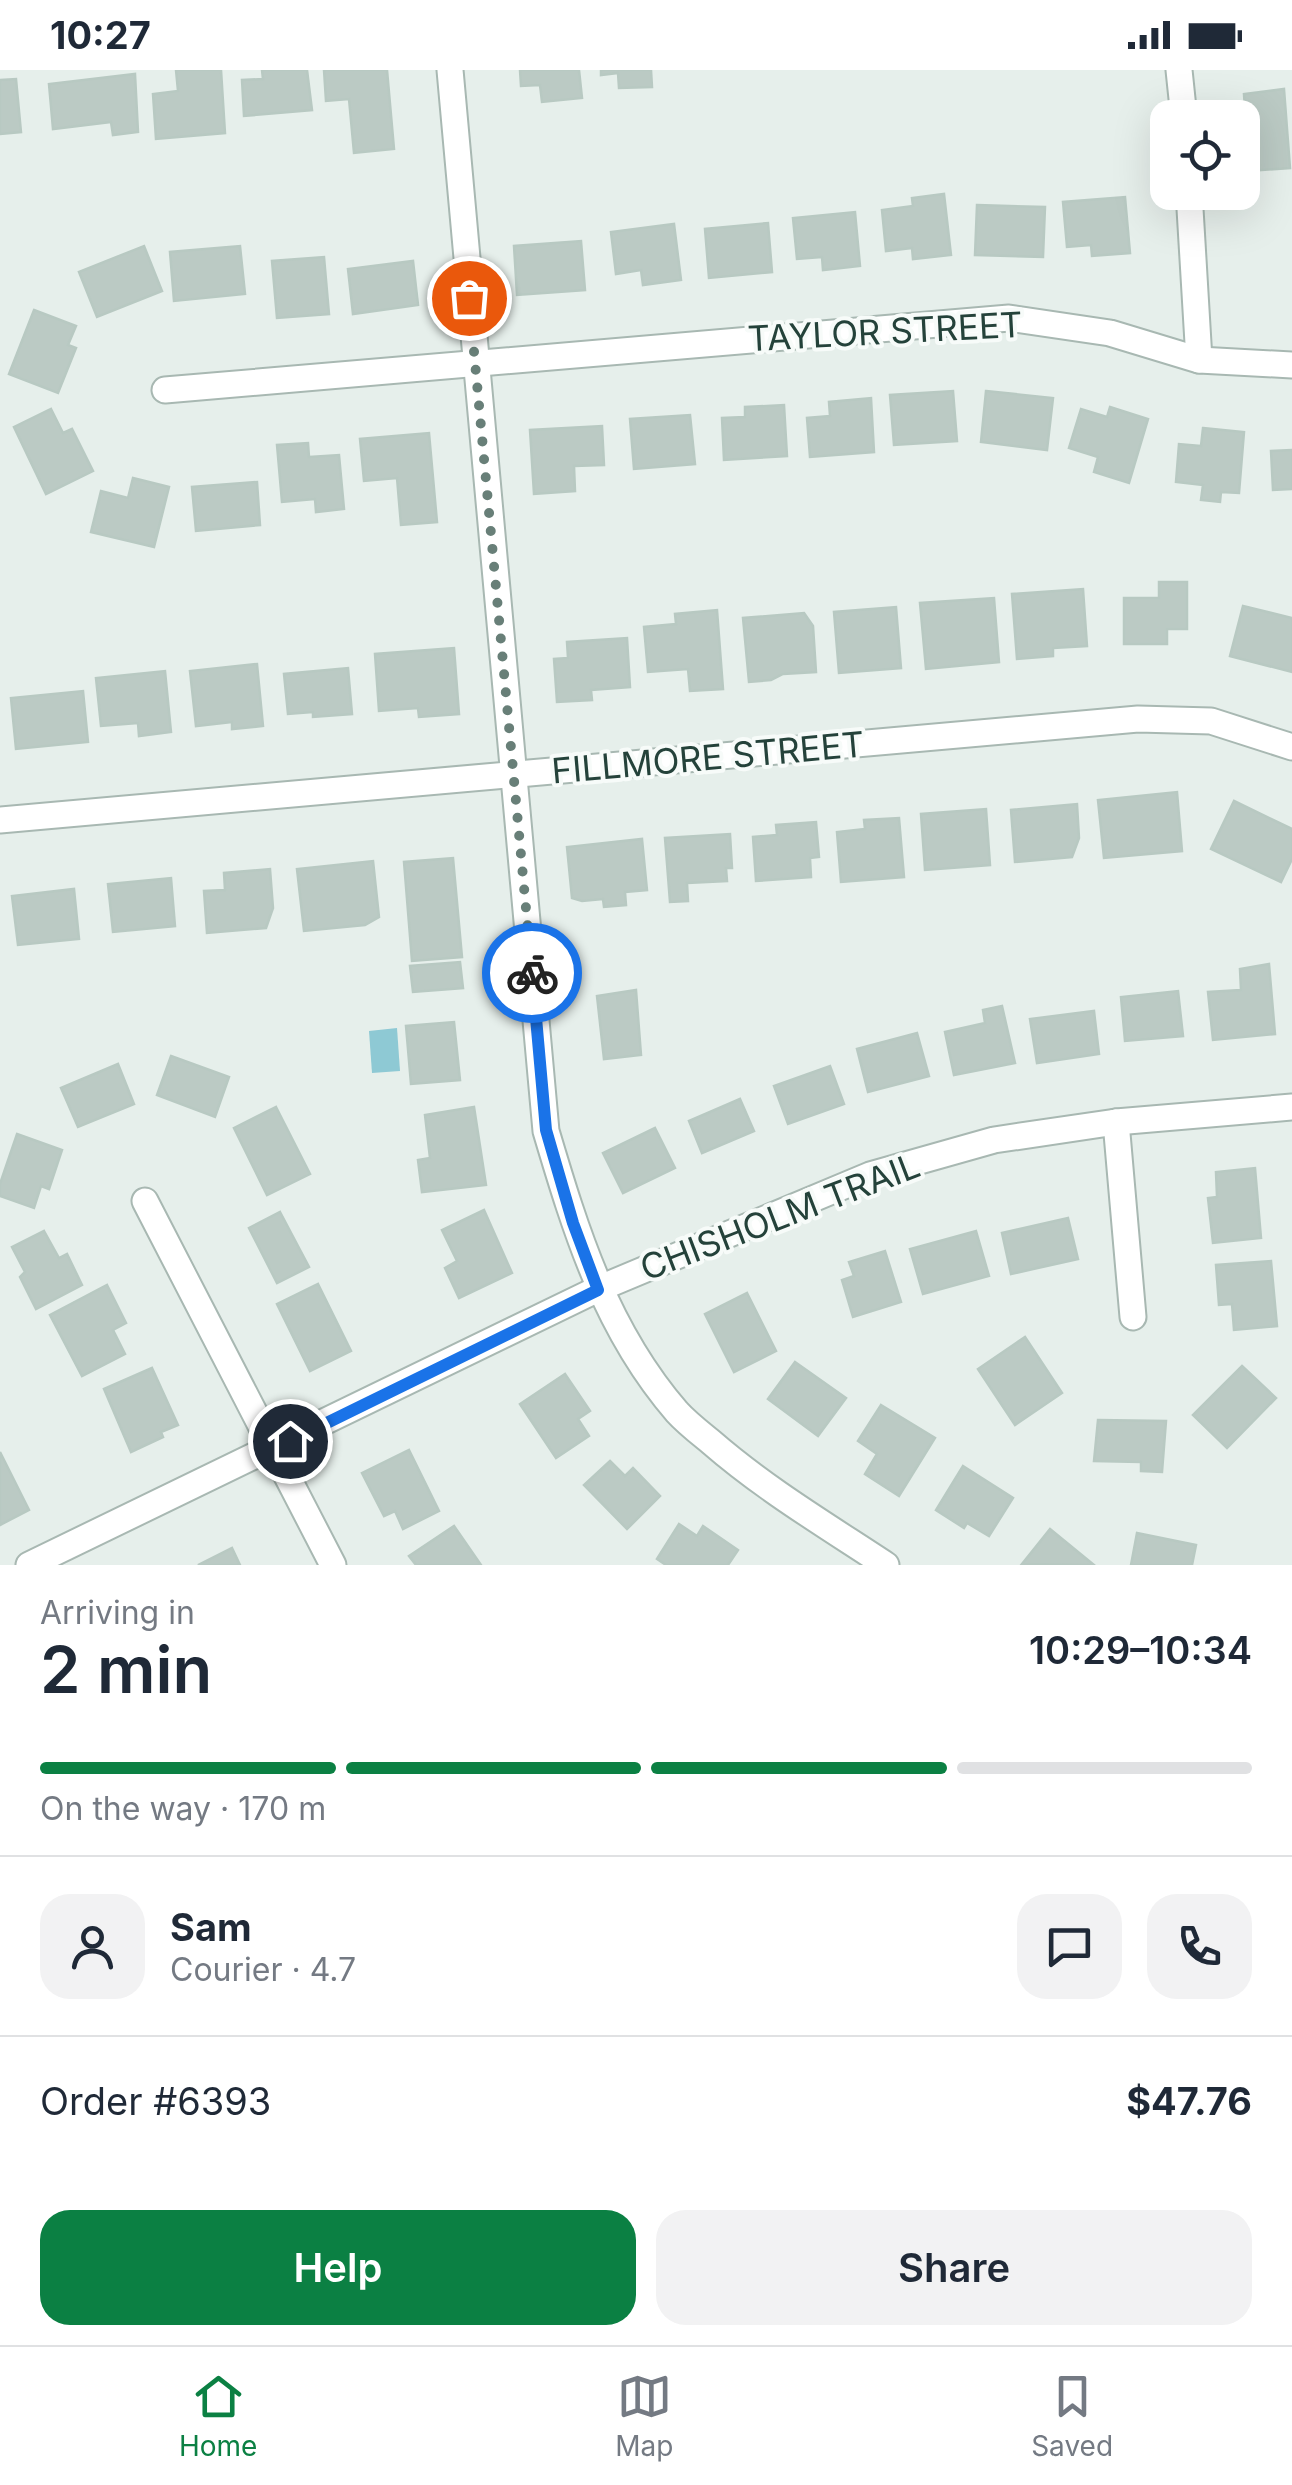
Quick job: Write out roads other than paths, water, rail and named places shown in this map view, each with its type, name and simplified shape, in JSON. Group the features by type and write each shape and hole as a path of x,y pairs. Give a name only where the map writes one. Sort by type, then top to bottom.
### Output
{"street":[{"path":"450,70 546,1130 573,1223 598,1290 636,1356 678,1414 746,1472 886,1565"},
{"path":"1179,70 1182,100"},
{"path":"1190,210 1199,360"},
{"name":"TAYLOR STREET","path":"166,390 1009,318 1110,333 1199,360 1292,364"},
{"name":"FILLMORE STREET","path":"0,820 1138,719 1211,721 1292,747"},
{"name":"CHISHOLM TRAIL","path":"28,1565 598,1290 870,1175 994,1140 1116,1122 1292,1107"},
{"path":"1116,1122 1133,1318"},
{"path":"145,1201 333,1565"}],"water":[{"path":"397,1028 400,1071 372,1073 369,1031"}]}
